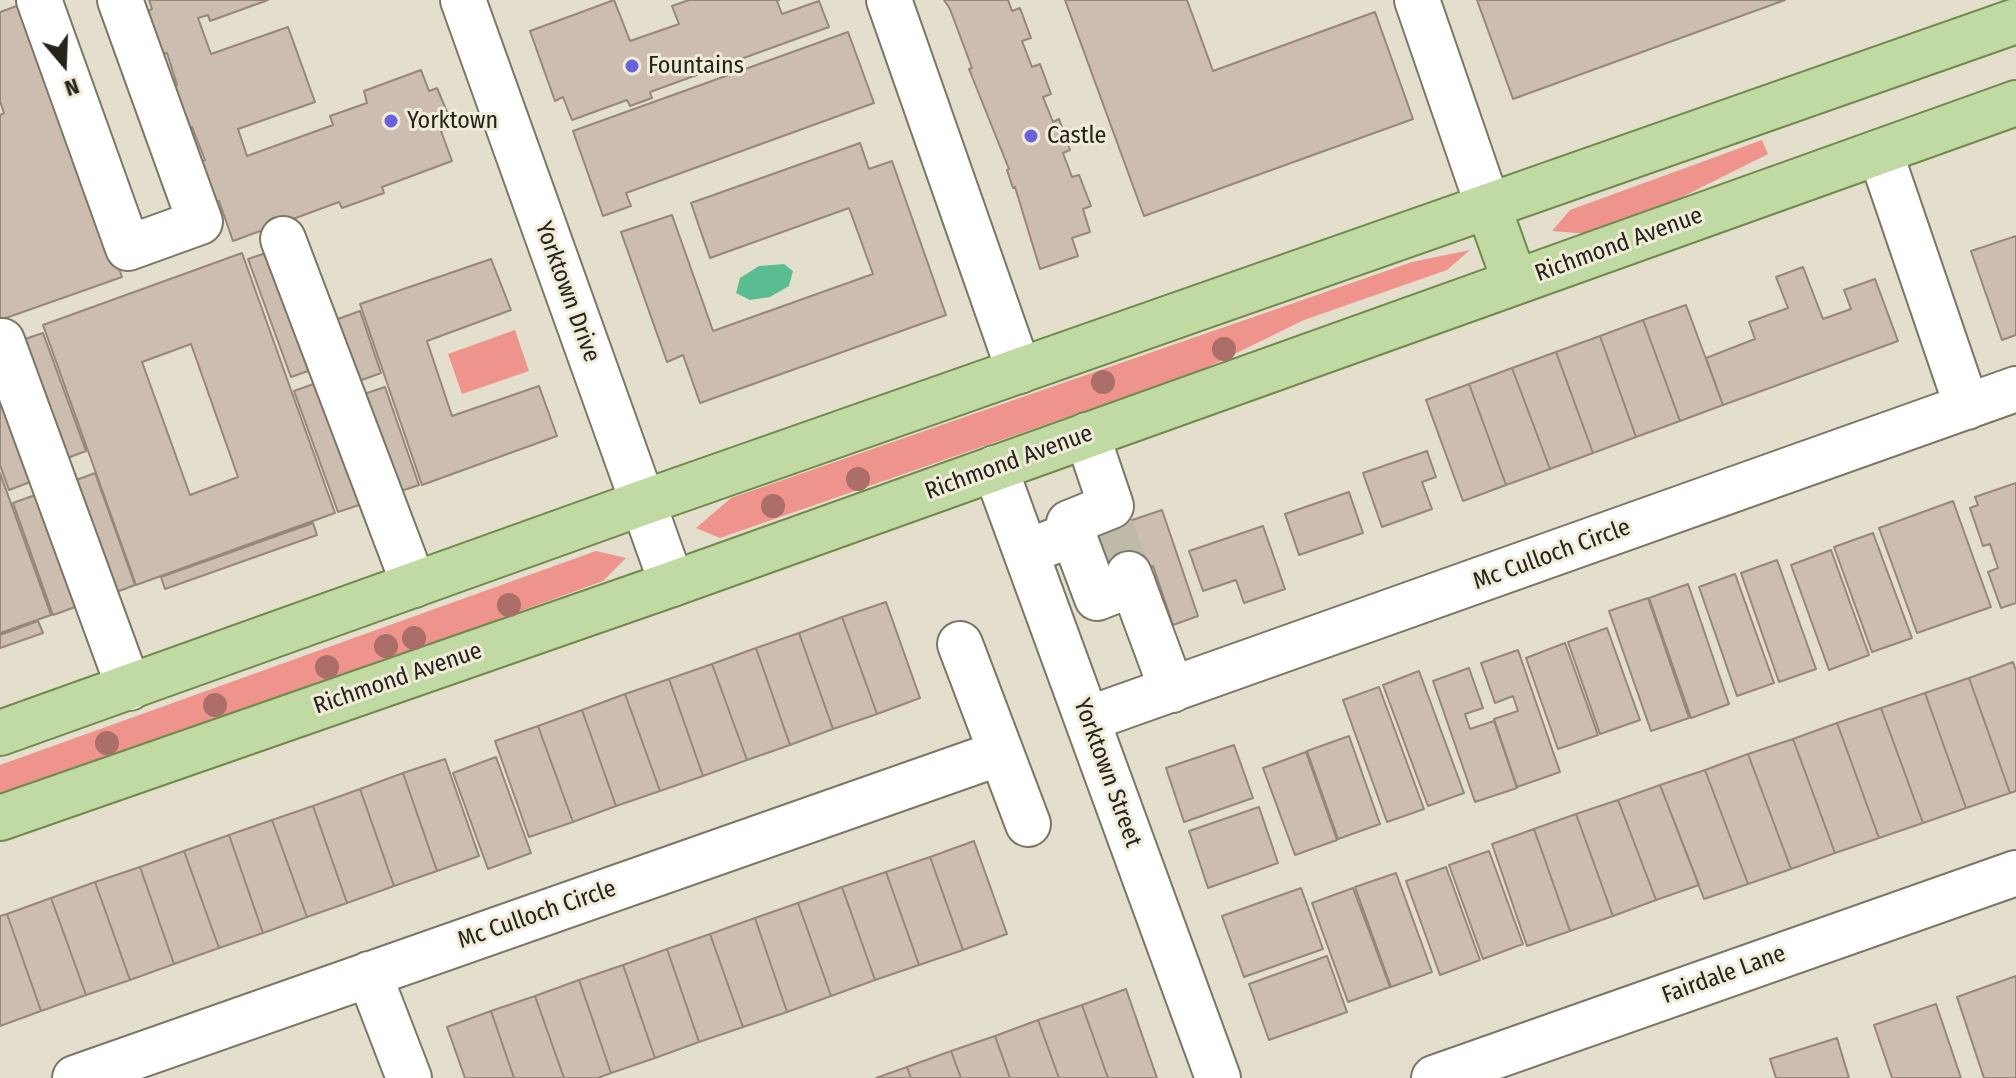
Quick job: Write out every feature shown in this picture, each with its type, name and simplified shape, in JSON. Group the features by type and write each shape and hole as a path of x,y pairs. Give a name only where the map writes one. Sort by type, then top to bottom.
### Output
{"main road":[{"path":"0,733 642,503 2016,21"},
{"name":"Richmond Avenue","path":"0,818 672,584 2016,103"},
{"path":"1488,206 1515,282"}],"street":[{"path":"39,0 128,248 200,222 120,0"},
{"name":"Yorktown Drive","path":"463,0 672,584"},
{"path":"889,0 1019,371"},
{"path":"1417,0 1488,206"},
{"path":"1880,152 1967,407"},
{"path":"283,239 414,585"},
{"path":"2,341 129,688"},
{"name":"Mc Culloch Circle","path":"1088,719 2016,389"},
{"path":"1026,552 1096,523 1111,506 1087,435"},
{"name":"Yorktown Street","path":"995,468 1218,1078"},
{"path":"1096,523 1097,598 1131,579 1172,690"},
{"path":"960,644 1028,824"},
{"name":"Mc Culloch Circle","path":"75,1078 1000,753"},
{"name":"Fairdale Lane","path":"1434,1078 2016,873"},
{"path":"369,974 409,1078"}],"shaded area":[{"path":"1762,140 1768,154 1658,209 1589,234 1552,231 1570,210"},
{"path":"1470,250 1447,270 1304,320 1202,370 720,538 696,528 731,498 1412,262"},
{"path":"784,264 793,271 789,286 770,297 750,300 736,293 740,278 759,266"},
{"path":"515,330 529,371 462,394 448,354"},
{"path":"596,551 626,558 603,581 0,801 0,765"}],"building":[{"name":"Yorktown","path":"149,0 268,0 210,21 208,15 198,18 211,54 288,27 315,102 238,129 247,156 333,125 330,116 367,103 364,91 421,70 429,91 437,88 453,126 441,131 452,161 382,187 384,193 342,208 339,202 233,241 219,201 212,203 198,162 205,160 192,127 186,129 171,87 177,85 167,53 160,55 146,12 152,9"},
{"name":"Fountains","path":"614,0 630,41 679,24 672,6 689,0 779,0 782,14 819,1 829,27 650,92 652,98 630,106 627,100 572,120 563,97 555,101 530,31"},
{"name":"Castle","path":"944,0 1008,0 1012,11 1020,8 1031,38 1022,41 1032,67 1040,64 1051,94 1043,97 1053,122 1059,119 1070,150 1063,153 1072,177 1079,175 1091,206 1083,209 1090,232 1072,238 1078,256 1040,269 1009,169"},
{"path":"1065,0 1187,0 1213,71 1375,12 1413,119 1144,216"},
{"path":"1477,0 1785,0 1513,99"},
{"path":"25,3 122,277 0,320 0,115 4,113 0,101 0,12"},
{"path":"848,32 874,103 626,193 631,206 603,216 573,131"},
{"path":"860,143 869,169 892,161 946,315 700,403 683,355 667,362 621,232 672,215 713,331 873,274 849,208 710,258 691,203"},
{"path":"2016,236 2016,335 2002,340 1971,251"},
{"path":"272,251 314,369 291,377 248,259"},
{"path":"242,253 335,513 136,585 43,325","holes":["191,344 238,477 190,495 142,362"]},
{"path":"491,259 511,310 427,341 452,416 539,386 557,436 422,485 360,304"},
{"path":"1803,267 1823,319 1851,309 1844,290 1875,279 1898,341 1723,405 1706,358 1755,339 1749,322 1788,308 1776,277"},
{"path":"1686,305 1723,405 1680,421 1643,320"},
{"path":"360,311 381,373 356,382 335,320"},
{"path":"1643,320 1680,421 1636,437 1600,336"},
{"path":"43,333 86,451 62,460 19,341"},
{"path":"1600,336 1636,437 1593,453 1556,352"},
{"path":"1556,352 1593,453 1550,469 1512,368"},
{"path":"1512,368 1550,469 1506,485 1469,384"},
{"path":"319,382 362,504 338,512 294,391"},
{"path":"1469,384 1506,485 1463,501 1426,400"},
{"path":"385,387 419,485 395,493 361,395"},
{"path":"0,388 33,481 9,490 0,465"},
{"path":"1427,451 1436,477 1422,482 1432,509 1382,527 1363,473"},
{"path":"0,473 51,615 0,633"},
{"path":"95,473 135,585 111,594 71,482"},
{"path":"2016,483 2016,603 2001,608 1988,572 1998,568 1990,544 1983,546 1970,508 1978,505 1975,497"},
{"path":"1349,492 1363,533 1299,555 1285,514"},
{"path":"38,494 78,606 53,615 13,503"},
{"path":"1953,501 1991,607 1917,633 1879,528"},
{"path":"1162,510 1198,616 1173,625 1153,566 1098,585 1082,537"},
{"path":"313,523 317,535 165,589 161,577"},
{"path":"1263,526 1285,589 1244,603 1236,580 1203,591 1189,551"},
{"path":"1873,533 1912,638 1872,652 1834,547"},
{"path":"1831,550 1869,655 1829,670 1791,565"},
{"path":"1777,560 1816,669 1779,682 1741,573"},
{"path":"1735,574 1774,683 1737,696 1699,587"},
{"path":"1688,584 1729,704 1691,718 1649,598"},
{"path":"1648,598 1689,718 1651,731 1609,611"},
{"path":"886,602 920,698 877,714 842,617"},
{"path":"842,617 877,714 833,729 799,633"},
{"path":"38,621 43,633 0,648 0,635"},
{"path":"1607,628 1640,720 1600,734 1568,642"},
{"path":"799,633 833,729 790,745 756,648"},
{"path":"1565,643 1598,735 1558,749 1526,658"},
{"path":"756,648 790,745 747,760 712,664"},
{"path":"1518,650 1560,772 1517,787 1494,719 1518,711 1513,696 1495,703 1481,663"},
{"path":"2013,662 2016,671 2016,791 2010,793 1969,678"},
{"path":"712,664 747,760 703,776 669,679"},
{"path":"1469,668 1483,708 1465,714 1470,729 1494,721 1517,788 1475,802 1433,681"},
{"path":"1419,671 1464,793 1428,806 1383,685"},
{"path":"1969,678 2010,793 1966,808 1925,693"},
{"path":"669,679 703,776 660,791 625,694"},
{"path":"1379,687 1424,809 1387,822 1343,700"},
{"path":"1925,693 1966,808 1923,823 1881,708"},
{"path":"625,694 660,791 616,806 582,710"},
{"path":"1881,708 1923,823 1879,838 1837,723"},
{"path":"582,710 616,806 573,822 538,726"},
{"path":"1837,723 1879,838 1835,853 1793,739"},
{"path":"538,726 573,822 529,837 495,741"},
{"path":"1349,736 1380,824 1338,839 1307,751"},
{"path":"1793,739 1835,853 1791,869 1748,754"},
{"path":"1234,745 1253,798 1184,822 1166,768"},
{"path":"1306,752 1337,840 1295,855 1263,768"},
{"path":"1748,754 1791,869 1748,884 1705,770"},
{"path":"496,757 531,853 488,869 453,773"},
{"path":"445,759 479,856 437,871 403,773"},
{"path":"1705,770 1748,884 1704,899 1660,785"},
{"path":"403,773 437,871 394,886 360,789"},
{"path":"1660,785 1699,885 1656,900 1618,800"},
{"path":"360,789 394,886 347,903 313,806"},
{"path":"1618,800 1656,900 1613,916 1576,814"},
{"path":"313,806 347,903 307,917 272,820"},
{"path":"1259,807 1278,863 1208,888 1189,831"},
{"path":"1576,814 1613,916 1570,931 1534,829"},
{"path":"272,820 307,917 263,933 229,835"},
{"path":"1534,829 1570,931 1527,946 1492,844"},
{"path":"229,835 263,933 219,948 184,851"},
{"path":"974,841 1007,934 963,950 930,857"},
{"path":"184,851 219,948 174,964 140,867"},
{"path":"1489,851 1523,944 1483,959 1449,865"},
{"path":"930,857 963,950 919,965 886,872"},
{"path":"140,867 174,964 130,980 95,882"},
{"path":"1446,867 1480,960 1440,975 1406,881"},
{"path":"886,872 919,965 875,980 842,887"},
{"path":"1396,873 1432,972 1391,987 1355,887"},
{"path":"95,882 130,980 86,995 51,898"},
{"path":"842,887 875,980 831,996 798,903"},
{"path":"1301,888 1323,949 1244,977 1222,916"},
{"path":"1353,888 1390,987 1348,1002 1312,903"},
{"path":"51,898 86,995 41,1011 7,914"},
{"path":"798,903 831,996 787,1012 755,918"},
{"path":"7,914 41,1011 0,1026 0,916"},
{"path":"755,918 787,1012 743,1027 710,934"},
{"path":"710,934 743,1027 699,1042 667,949"},
{"path":"667,949 699,1042 655,1058 623,965"},
{"path":"1327,956 1347,1012 1269,1040 1249,984"},
{"path":"623,965 655,1058 611,1073 579,980"},
{"path":"2016,976 2016,1078 1984,1078 1957,997"},
{"path":"579,980 611,1073 598,1078 564,1078 535,996"},
{"path":"1126,989 1157,1078 1108,1078 1082,1005"},
{"path":"535,996 564,1078 514,1078 491,1011"},
{"path":"1936,1004 1961,1078 1892,1078 1874,1025"},
{"path":"1082,1005 1108,1078 1059,1078 1038,1020"},
{"path":"491,1011 514,1078 465,1078 447,1027"},
{"path":"1038,1020 1059,1078 1010,1078 995,1036"},
{"path":"995,1036 1010,1078 961,1078 951,1051"},
{"path":"1837,1038 1849,1078 1776,1078 1770,1059"},
{"path":"951,1051 961,1078 911,1078 907,1067"},
{"path":"907,1067 911,1078 876,1078"}],"tunnel":[{"path":"1111,527 1129,574"}],"place":[{"name":"Fountains","path":"632,66"},
{"name":"Yorktown","path":"391,121"},
{"name":"Castle","path":"1031,136"}]}
